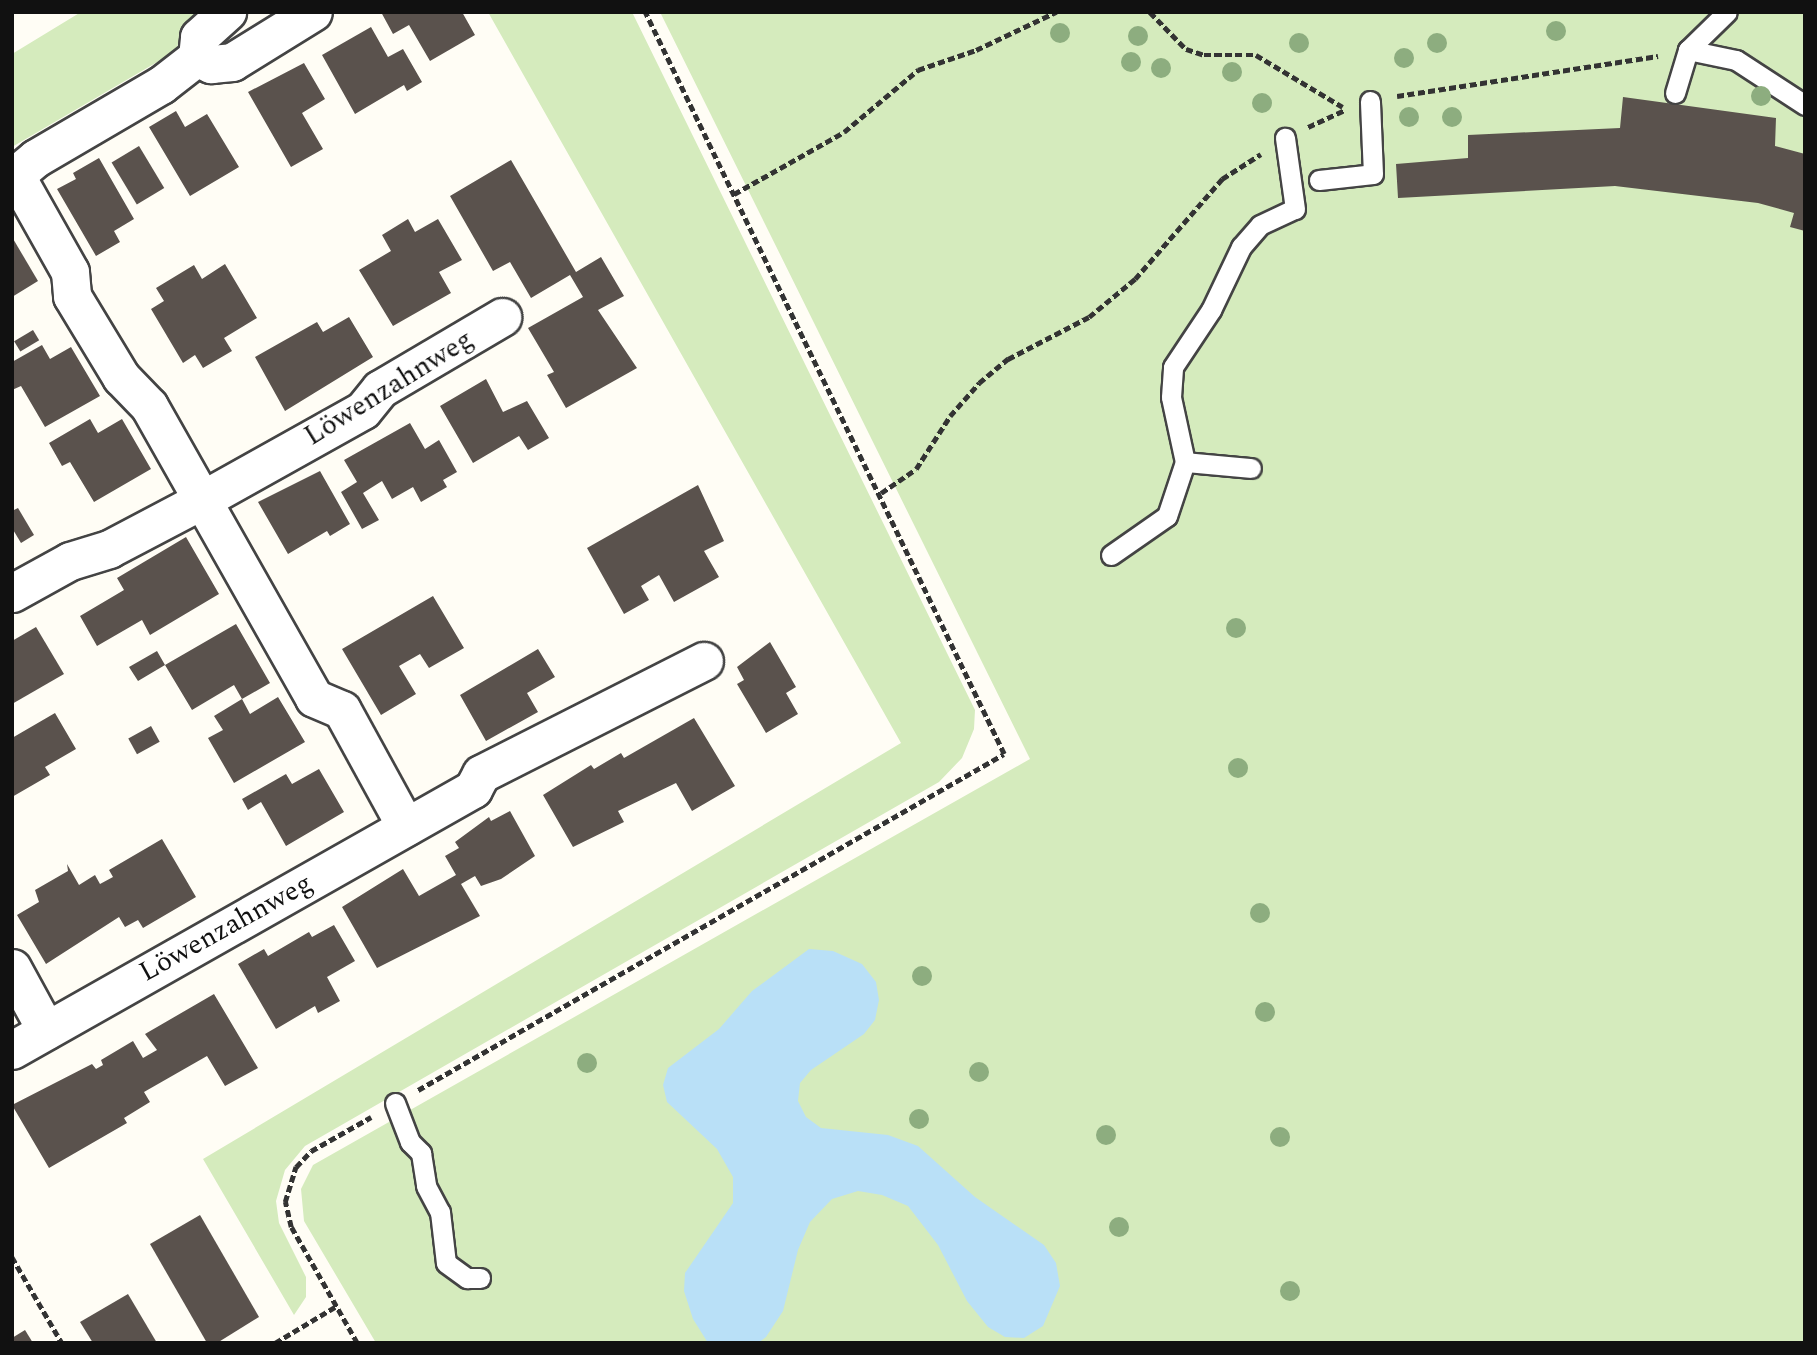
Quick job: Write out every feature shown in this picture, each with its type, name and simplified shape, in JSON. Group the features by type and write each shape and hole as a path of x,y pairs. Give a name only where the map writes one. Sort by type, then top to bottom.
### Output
{"street":[{"path":"227,12 199,37 197,57 161,85 36,158 14,177 70,272 72,296 121,377 149,406 314,698 342,709 407,827"},
{"path":"197,57 211,64 232,62 313,12"},
{"name":"Löwenzahnweg","path":"12,593 70,561 108,549 202,500 363,410 380,389 502,317"},
{"name":"Löwenzahnweg","path":"12,1050 473,789 481,774 704,661"},
{"path":"12,968 46,1030"}],"lane":[{"path":"1675,93 1688,50 1727,12"},
{"path":"1688,50 1736,60 1805,105"},
{"path":"1319,180 1373,174 1370,101"},
{"path":"1111,555 1167,516 1185,462 1171,397 1173,368 1211,310 1241,247 1260,225 1294,209 1285,138"},
{"path":"1185,462 1251,468"},
{"path":"394,1103 410,1142 421,1153 426,1186 440,1212 446,1263 467,1278 481,1278"}],"path":[{"path":"357,1343 290,1227 285,1202 288,1185 311,1151 1004,754 645,12"},
{"path":"734,194 844,132 918,70 976,50 1056,12"},
{"path":"1150,12 1186,49 1204,55 1256,55 1346,109"},
{"path":"12,1257 62,1343"},
{"path":"275,1343 335,1307"}],"green space":[{"path":"81,12 204,12 184,24 176,51 12,147 12,54"},
{"path":"488,12 632,12 975,710 974,729 962,758 939,782 305,1146 285,1170 276,1201 279,1223 306,1277 306,1297 294,1315 203,1159 901,743"},
{"path":"660,12 1805,12 1805,1343 376,1343 304,1221 301,1189 313,1165 1030,759"}],"water":[{"path":"809,949 833,951 862,964 876,982 879,1000 875,1020 864,1034 811,1070 800,1083 798,1101 806,1117 821,1128 888,1135 918,1146 975,1197 1044,1245 1056,1263 1060,1286 1043,1326 1024,1338 1005,1337 988,1327 967,1301 938,1245 908,1206 882,1195 858,1191 832,1199 810,1222 798,1250 783,1311 766,1337 758,1343 708,1343 693,1319 684,1291 685,1273 733,1203 733,1177 717,1149 667,1102 663,1085 668,1068 719,1029 752,991"}],"building":[{"path":"381,12 462,12 475,35 430,61 409,25 393,34"},
{"path":"371,27 388,57 403,49 422,82 407,91 404,85 355,114 322,55"},
{"path":"304,63 325,99 302,113 323,149 291,167 248,92"},
{"path":"1623,97 1776,118 1775,146 1805,154 1805,231 1790,227 1794,213 1758,203 1615,186 1398,198 1396,164 1468,158 1468,135 1620,128"},
{"path":"176,111 185,127 207,114 239,167 190,196 149,127"},
{"path":"139,146 164,188 137,204 112,162"},
{"path":"99,158 134,219 114,231 120,242 96,256 57,189 76,179 73,173"},
{"path":"511,160 576,272 601,257 624,296 598,310 637,368 566,408 547,375 554,372 528,328 583,297 570,275 531,298 510,262 493,271 450,196"},
{"path":"408,219 415,232 438,219 462,260 439,272 451,293 393,326 359,270 391,251 382,235"},
{"path":"12,237 38,281 12,297"},
{"path":"225,264 257,318 224,338 232,351 203,368 195,355 183,363 151,309 164,301 156,288 194,265 202,279"},
{"path":"349,317 373,357 285,411 255,357 317,322 323,332"},
{"path":"33,330 39,340 20,352 14,341"},
{"path":"42,345 50,359 71,347 100,396 45,427 21,386 12,390 12,362"},
{"path":"486,379 503,412 527,401 549,438 528,450 519,436 473,463 440,406"},
{"path":"90,419 98,433 122,419 151,469 94,502 70,462 62,466 49,443"},
{"path":"410,423 425,449 439,440 457,472 443,480 447,487 421,502 413,487 392,499 382,481 363,493 379,520 362,529 341,492 357,482 344,460"},
{"path":"320,471 350,524 330,536 327,531 288,554 258,502"},
{"path":"698,485 724,541 704,551 719,577 674,602 659,575 641,586 649,600 624,614 587,548"},
{"path":"18,508 34,535 21,543 12,528 12,511"},
{"path":"186,537 219,594 150,635 142,620 97,646 80,616 124,590 117,578"},
{"path":"433,596 464,648 429,668 420,654 399,666 416,694 381,715 342,649"},
{"path":"236,624 270,683 242,699 234,685 192,710 165,665"},
{"path":"36,627 64,674 12,704 12,641"},
{"path":"770,642 796,687 786,693 798,714 766,733 737,684 744,680 737,667"},
{"path":"538,649 555,677 527,693 538,712 486,741 460,695"},
{"path":"157,651 165,665 138,681 129,667"},
{"path":"278,697 305,742 234,783 208,738 223,730 214,716 242,699 250,714"},
{"path":"55,713 76,749 45,767 50,775 12,797 12,738"},
{"path":"694,718 735,786 692,811 676,783 618,811 624,822 573,847 543,795 591,765 594,769 621,753 624,758"},
{"path":"151,726 160,742 137,754 128,739"},
{"path":"319,769 344,812 286,846 261,802 248,810 242,799 286,774 292,784"},
{"path":"510,811 535,856 501,879 481,886 475,876 461,884 480,916 377,968 342,907 403,869 419,896 456,875 445,856 459,848 455,842 489,817 491,821"},
{"path":"162,839 196,897 143,928 138,920 125,927 119,917 46,964 17,915 39,902 35,890 68,871 67,864 79,885 95,875 100,884 113,877 109,870"},
{"path":"334,925 355,961 327,977 340,1001 318,1013 315,1006 276,1029 238,964 264,949 268,956 309,932 312,937"},
{"path":"214,994 258,1068 225,1086 207,1056 144,1092 150,1102 124,1118 127,1123 49,1168 12,1105 92,1064 96,1069 103,1065 101,1060 133,1041 143,1058 157,1050 145,1034"},
{"path":"200,1215 259,1317 217,1343 207,1343 150,1244"},
{"path":"128,1294 157,1343 93,1343 80,1322"},
{"path":"25,1330 33,1343 12,1343 12,1338"}]}
